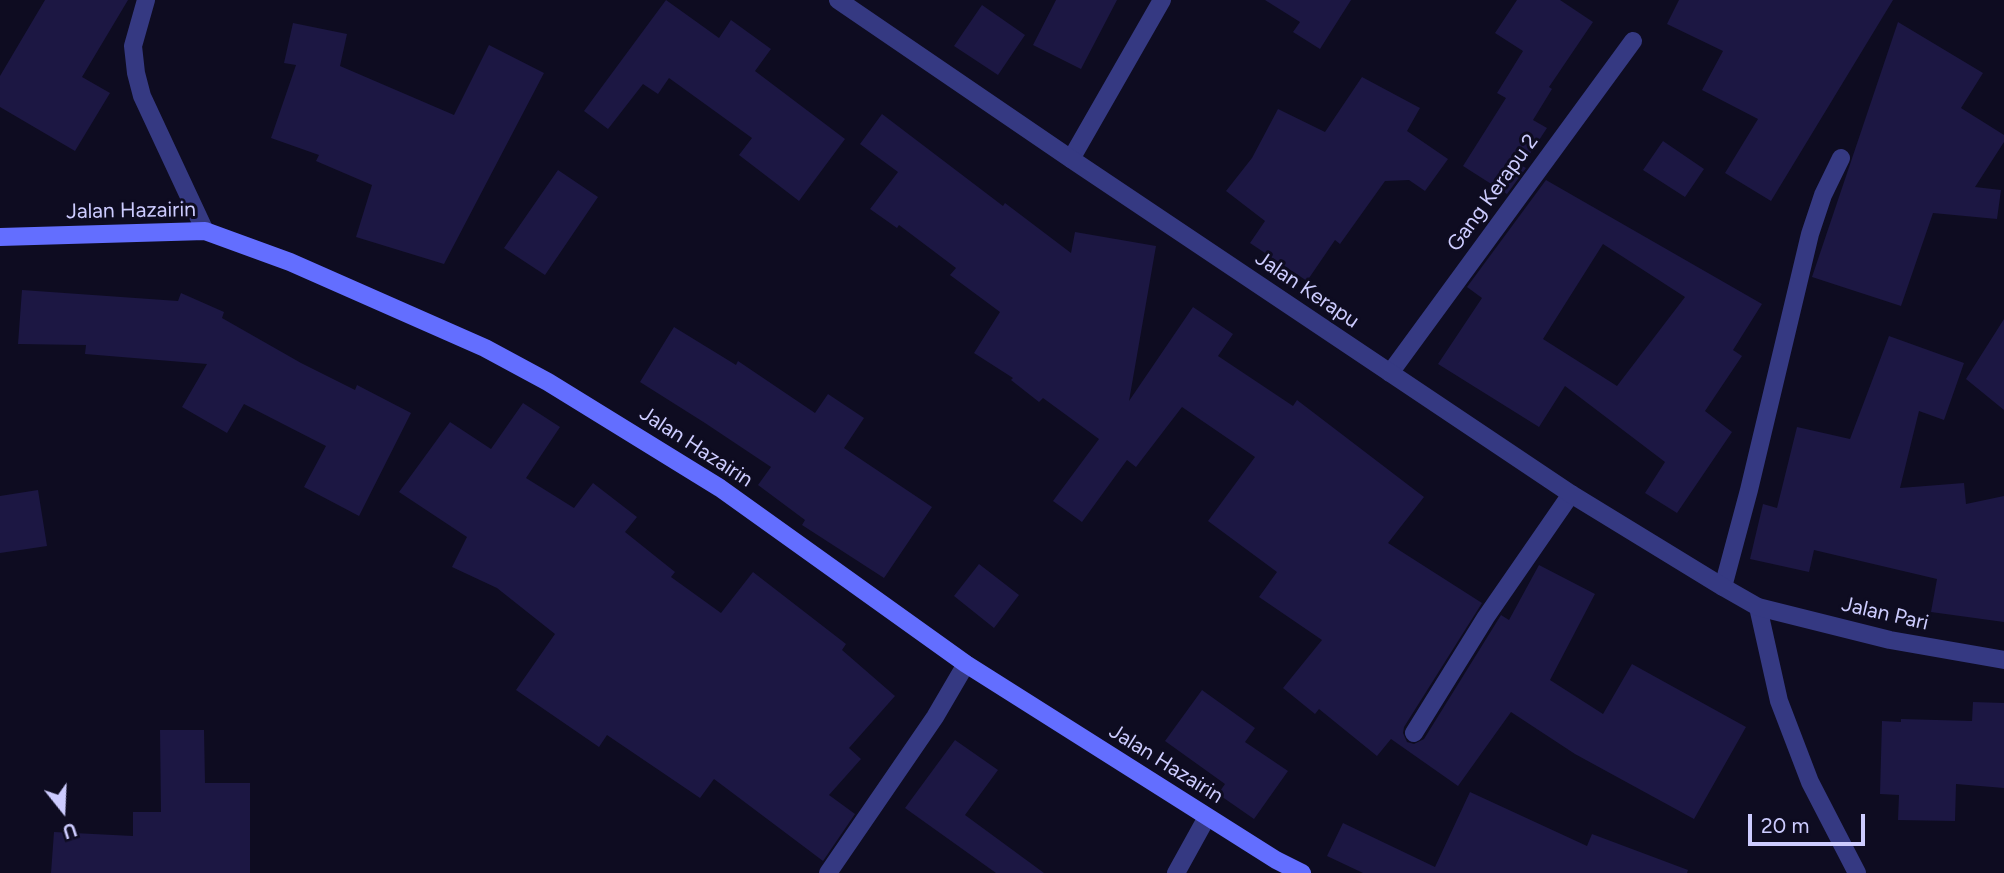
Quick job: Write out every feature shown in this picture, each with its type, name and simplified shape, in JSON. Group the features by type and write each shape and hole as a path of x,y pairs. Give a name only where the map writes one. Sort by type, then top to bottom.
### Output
{"main road":[{"name":"Jalan Hazairin","path":"0,237 205,231 290,262 485,348 548,382 720,488 966,664 1207,817 1273,867 1302,873"}],"street":[{"path":"146,0 133,46 139,84 205,231"},
{"name":"Jalan Kerapu","path":"838,0 1571,494 1758,607"},
{"path":"1071,159 1162,0"},
{"name":"Gang Kerapu 2","path":"1390,373 1633,41"},
{"path":"1723,587 1810,234 1823,195 1841,158"},
{"path":"1414,733 1486,617 1571,494"},
{"path":"1758,607 1779,701 1810,782 1857,873"},
{"name":"Jalan Pari","path":"1758,607 1890,640 2004,660"},
{"path":"828,873 935,717 966,664"},
{"path":"1176,873 1207,817"}],"building":[{"path":"45,0 128,0 82,77 110,93 75,151 0,107 0,76"},
{"path":"666,0 719,38 731,20 771,49 755,71 845,139 799,201 739,155 752,138 669,78 658,94 643,84 608,129 584,111"},
{"path":"1056,0 1117,0 1081,69 1033,45"},
{"path":"1265,0 1351,0 1320,49 1293,32 1300,22"},
{"path":"1517,0 1560,0 1593,22 1549,87 1552,89 1533,120 1547,128 1522,166 1526,168 1507,194 1463,166 1506,98 1497,93 1523,51 1495,33"},
{"path":"1679,0 1893,0 1771,201 1725,173 1758,119 1702,90 1723,51 1667,24"},
{"path":"982,5 1025,35 998,75 954,46"},
{"path":"1898,22 1983,73 1961,108 2004,135 2004,142 1975,187 2001,190 1997,219 1933,213 1901,306 1812,277"},
{"path":"293,23 347,34 340,66 454,115 489,45 544,73 444,264 356,237 372,185 316,161 319,155 271,138 296,65 284,63"},
{"path":"1362,77 1420,108 1407,131 1448,159 1425,191 1409,180 1385,181 1340,244 1335,240 1307,281 1250,243 1265,221 1226,191 1252,158 1278,109 1325,132"},
{"path":"882,114 1003,206 1005,203 1071,253 1075,232 1156,246 1129,401 1193,307 1233,334 1218,356 1293,406 1297,400 1424,497 1388,543 1482,603 1404,727 1403,733 1407,742 1414,744 1424,739 1501,615 1509,620 1539,565 1595,594 1550,680 1603,714 1632,664 1746,727 1694,819 1575,754 1511,712 1458,786 1391,739 1377,756 1319,709 1315,714 1283,688 1322,640 1259,597 1277,572 1208,521 1255,457 1182,407 1136,467 1127,460 1082,522 1053,501 1099,439 1043,398 1039,402 1011,380 1013,378 974,353 1000,312 950,275 956,268 899,225 897,228 870,209 898,172 860,144"},
{"path":"1663,141 1704,169 1685,197 1643,170"},
{"path":"558,170 598,197 545,275 504,248"},
{"path":"1546,180 1762,304 1733,350 1742,356 1705,411 1732,432 1677,513 1645,493 1665,462 1565,386 1539,427 1438,364 1482,298 1467,287","holes":["1603,244 1685,297 1617,386 1543,339"]},
{"path":"22,290 178,301 181,293 224,312 222,318 301,363 355,390 357,385 411,413 359,516 304,487 326,446 244,404 227,433 182,407 207,364 85,354 86,345 18,344"},
{"path":"2004,319 2004,410 1966,379"},
{"path":"674,327 736,365 738,361 815,413 828,394 864,418 844,448 932,507 884,578 802,525 805,520 758,485 771,467 640,382"},
{"path":"1889,336 1964,363 1944,420 1919,411 1900,488 1964,483 1966,504 2004,496 2004,622 1931,612 1937,579 1814,550 1809,572 1750,559 1763,504 1777,508 1797,427 1850,439"},
{"path":"523,403 560,427 526,478 574,508 593,483 637,517 625,532 675,572 671,577 721,613 753,572 846,644 842,650 895,696 849,748 861,759 829,795 855,814 823,861 714,779 700,798 607,735 599,747 516,690 555,634 497,588 452,567 467,537 399,492 450,422 491,449"},
{"path":"38,490 47,546 0,553 0,496"},
{"path":"979,564 1019,595 994,628 954,596"},
{"path":"1202,690 1255,728 1245,742 1288,771 1254,819 1218,794 1225,784 1165,741"},
{"path":"1973,702 2004,703 2004,788 1956,784 1955,821 1898,820 1899,795 1880,794 1882,721 1972,721"},
{"path":"160,730 204,730 205,783 250,783 250,873 51,873 54,832 133,836 133,812 161,812"},
{"path":"955,740 998,770 965,815 1044,873 996,873 905,808"},
{"path":"1470,792 1587,846 1592,834 1688,870 1687,873 1363,873 1327,856 1343,823 1435,867"}]}
